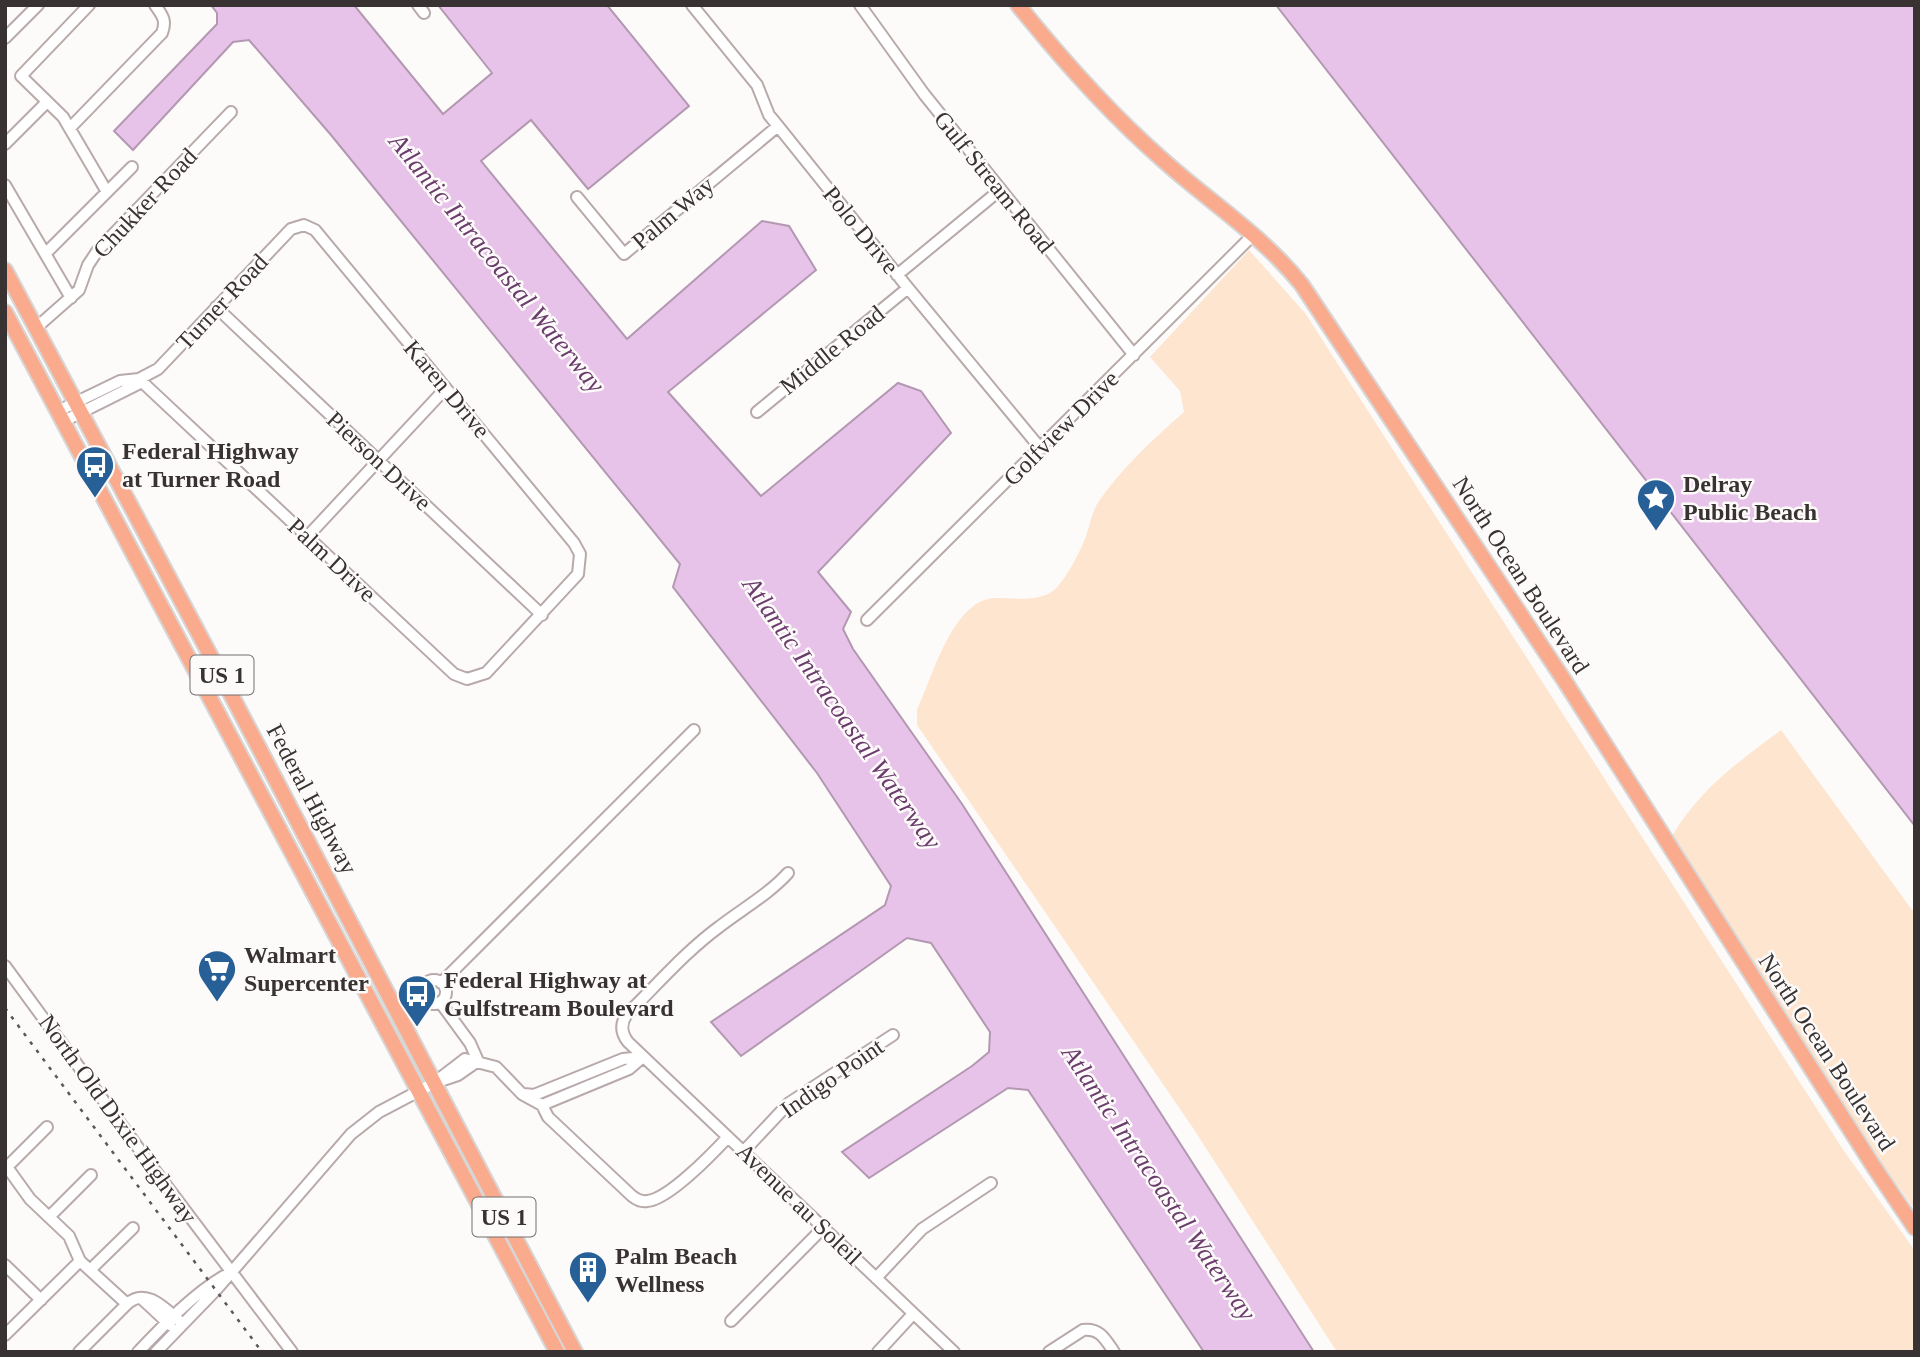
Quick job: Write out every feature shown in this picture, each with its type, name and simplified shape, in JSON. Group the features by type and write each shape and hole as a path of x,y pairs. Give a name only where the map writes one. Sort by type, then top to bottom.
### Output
{"main road":[{"name":"North Ocean Boulevard","path":"1018,5 1098,99 1201,193 1254,234 1287,266 1308,294 1563,680 1915,1228"},
{"name":"Federal Highway","path":"5,270 306,835 574,1349"},
{"name":"Federal Highway","path":"5,312 557,1352"},
{"path":"173,629 184,631 196,642 244,733 259,746"},
{"path":"241,758 253,767 259,776 290,832 297,836 306,835"},
{"path":"292,855 308,857 324,871"},
{"path":"542,1323 574,1349"}],"street":[{"path":"5,38 38,5"},
{"path":"89,5 22,76 63,117 107,192"},
{"path":"70,128 162,33 164,16 155,5"},
{"name":"Polo Drive","path":"692,5 753,79 769,114 778,126 1041,449"},
{"name":"Gulf Stream Road","path":"860,5 924,94 1134,355"},
{"path":"5,144 47,102"},
{"name":"Chukker Road","path":"37,327 79,290 98,250 231,113"},
{"name":"Palm Way","path":"577,197 624,254 778,126"},
{"path":"46,253 132,167"},
{"path":"5,185 71,298"},
{"name":"Middle Road","path":"897,275 1000,190"},
{"name":"Turner Road","path":"61,416 138,384 139,379 159,369 291,229 304,225"},
{"name":"Karen Drive","path":"304,225 315,230 574,543 581,561 575,580 542,615"},
{"name":"Golfview Drive","path":"867,620 1254,234"},
{"name":"Middle Road","path":"757,412 908,288"},
{"name":"Pierson Drive","path":"216,307 542,615"},
{"name":"Palm Drive","path":"139,379 448,671 467,678 486,673 542,615"},
{"path":"307,537 446,388"},
{"path":"441,983 694,730"},
{"name":"Avenue au Soleil","path":"788,873 776,886 718,927 691,950 627,1014 622,1025 624,1038 954,1352"},
{"name":"North Old Dixie Highway","path":"5,966 292,1352"},
{"path":"435,980 441,983 446,992 440,1002 428,1002 422,992 428,982 435,980"},
{"path":"440,1002 470,1043 478,1061"},
{"name":"Indigo Point","path":"743,1152 789,1103 893,1035"},
{"path":"522,1094 534,1095 623,1059 643,1057"},
{"path":"542,1105 629,1069 643,1057"},
{"path":"138,1352 175,1323 232,1271 351,1134 379,1112 434,1083 465,1059 496,1067 522,1094 542,1105 548,1117 632,1196 643,1202 655,1199 700,1167 728,1138"},
{"path":"47,1127 6,1168 30,1199 69,1236 80,1261 127,1304"},
{"path":"49,1217 91,1175"},
{"path":"876,1278 922,1229 991,1184"},
{"path":"90,1270 133,1228"},
{"path":"731,1321 823,1228"},
{"path":"5,1335 80,1261"},
{"path":"5,1265 41,1300"},
{"path":"79,1352 131,1300 154,1299 175,1323"},
{"path":"878,1352 913,1314"},
{"path":"156,1352 167,1341 175,1323"},
{"path":"1049,1352 1083,1330 1089,1329 1101,1334 1114,1352"},
{"path":"167,1341 176,1352"}],"shaded area":[{"path":"1249,250 1305,313 1842,1148 1915,1251 1915,1352 1337,1352 1193,1128 917,725 917,710 937,660 956,625 968,611 981,602 996,598 1033,598 1053,591 1063,581 1077,557 1099,501 1138,454 1184,412 1180,391 1150,357"},
{"path":"1781,730 1915,914 1915,1210 1883,1165 1672,836 1707,790"}],"water":[{"name":"Atlantic Intracoastal Waterway","path":"211,5 354,5 443,114 492,73 438,5 607,5 689,106 588,189 531,120 481,161 627,339 762,221 789,226 816,270 668,392 761,496 898,383 921,391 951,433 818,572 851,612 843,629 853,649 962,804 1314,1352 1204,1352 1028,1090 1008,1088 869,1178 842,1152 989,1052 990,1032 931,943 907,938 741,1056 711,1022 885,905 891,886 817,773 673,587 680,564 331,135 249,40 233,42 133,150 114,131 217,24 217,13"},
{"path":"1276,5 1915,5 1915,826"}],"railway":[{"path":"5,1008 262,1352"}],"place":[{"name":"Federal Highway at Turner Road","path":"95,499"},
{"name":"Delray Public Beach","path":"1656,532"},
{"name":"Walmart Supercenter","path":"217,1003"},
{"name":"Federal Highway at Gulfstream Boulevard","path":"417,1028"},
{"name":"Palm Beach Wellness","path":"588,1304"}]}
